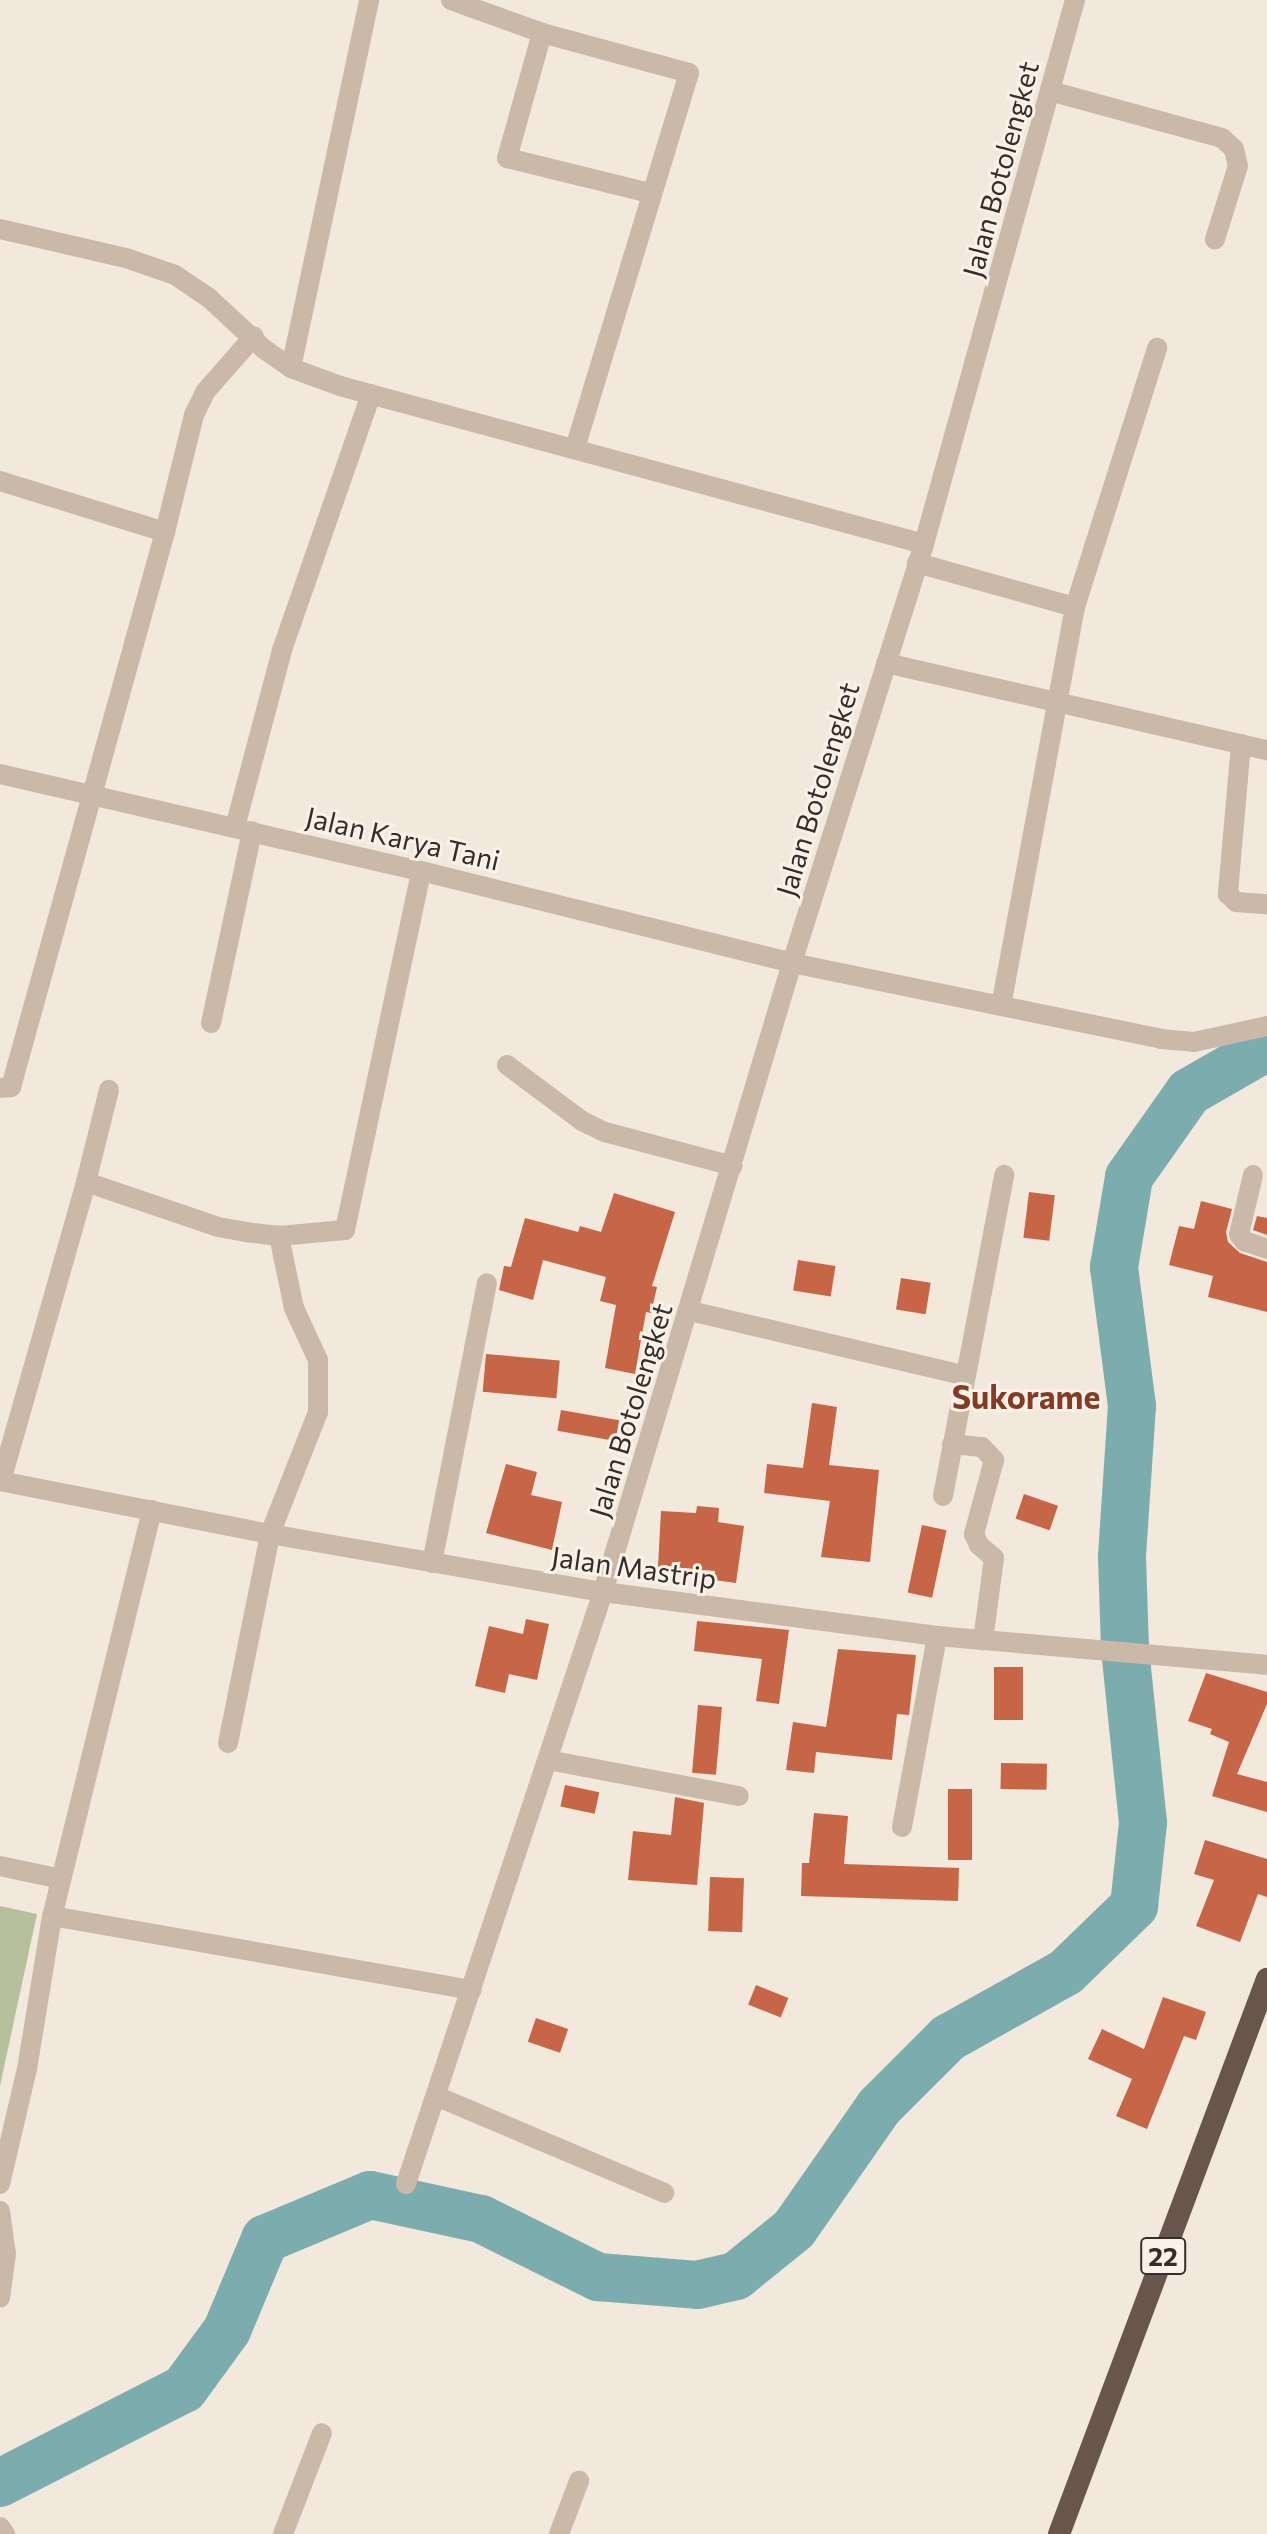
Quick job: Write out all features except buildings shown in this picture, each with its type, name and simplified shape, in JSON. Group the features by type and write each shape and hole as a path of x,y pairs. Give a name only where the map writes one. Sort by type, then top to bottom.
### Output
{"highway":[{"name":"22","path":"1059,2534 1261,2012 1267,1979"}],"street":[{"path":"291,368 369,0"},
{"path":"451,0 473,3 542,33 689,73 650,193 575,448"},
{"name":"Jalan Botolengket","path":"406,2184 603,1592 690,1311 792,963 920,554 1075,0"},
{"path":"542,33 507,158 650,193"},
{"path":"1050,91 1222,138 1228,143 1234,149 1238,166 1215,239"},
{"path":"0,229 126,258 175,275 208,297 254,336 264,349 291,368 371,394 575,448 920,554 1075,607"},
{"path":"0,1088 11,1087 90,793 165,532 194,415 205,392 254,336"},
{"path":"1001,1006 1075,607 1157,348"},
{"path":"211,1023 243,829 282,650 371,394"},
{"path":"0,481 165,532"},
{"path":"886,663 1267,750"},
{"path":"1241,744 1228,894 1236,902 1267,904"},
{"name":"Jalan Karya Tani","path":"0,774 421,871 792,963 1161,1039 1194,1042 1267,1026"},
{"path":"86,1182 218,1227 279,1236 345,1230 421,871"},
{"path":"507,1065 582,1121 605,1132 733,1166"},
{"path":"0,1481 86,1182 109,1090"},
{"path":"943,1496 963,1375 1004,1175"},
{"path":"1253,1175 1239,1234 1244,1241 1267,1249"},
{"path":"228,1743 270,1534 318,1412 318,1360 294,1308 279,1236"},
{"path":"432,1563 487,1283"},
{"path":"690,1311 963,1375"},
{"path":"952,1444 982,1447 994,1460 974,1534 979,1545 994,1558 983,1640"},
{"name":"Jalan Mastrip","path":"0,1481 270,1534 603,1592 937,1636 1267,1665"},
{"path":"0,2184 27,2069 52,1916 152,1510"},
{"path":"902,1827 937,1636"},
{"path":"548,1760 739,1796"},
{"path":"0,1866 61,1879"},
{"path":"52,1916 472,1990"},
{"path":"436,2096 664,2193"},
{"path":"0,2211 6,2254 0,2298"},
{"path":"283,2534 322,2433"},
{"path":"559,2534 579,2481"},
{"path":"0,2527 5,2534"}],"green space":[{"path":"0,1906 37,1914 0,2086"}],"waterway":[{"path":"0,2483 184,2389 227,2330 265,2239 370,2195 481,2219 598,2277 697,2285 736,2276 794,2229 879,2107 948,2038 1066,1972 1134,1906 1143,1823 1125,1648 1122,1556 1132,1406 1114,1267 1129,1177 1189,1092 1267,1047"}],"district":[{"name":"Sukorame","path":"1026,1396"}]}
